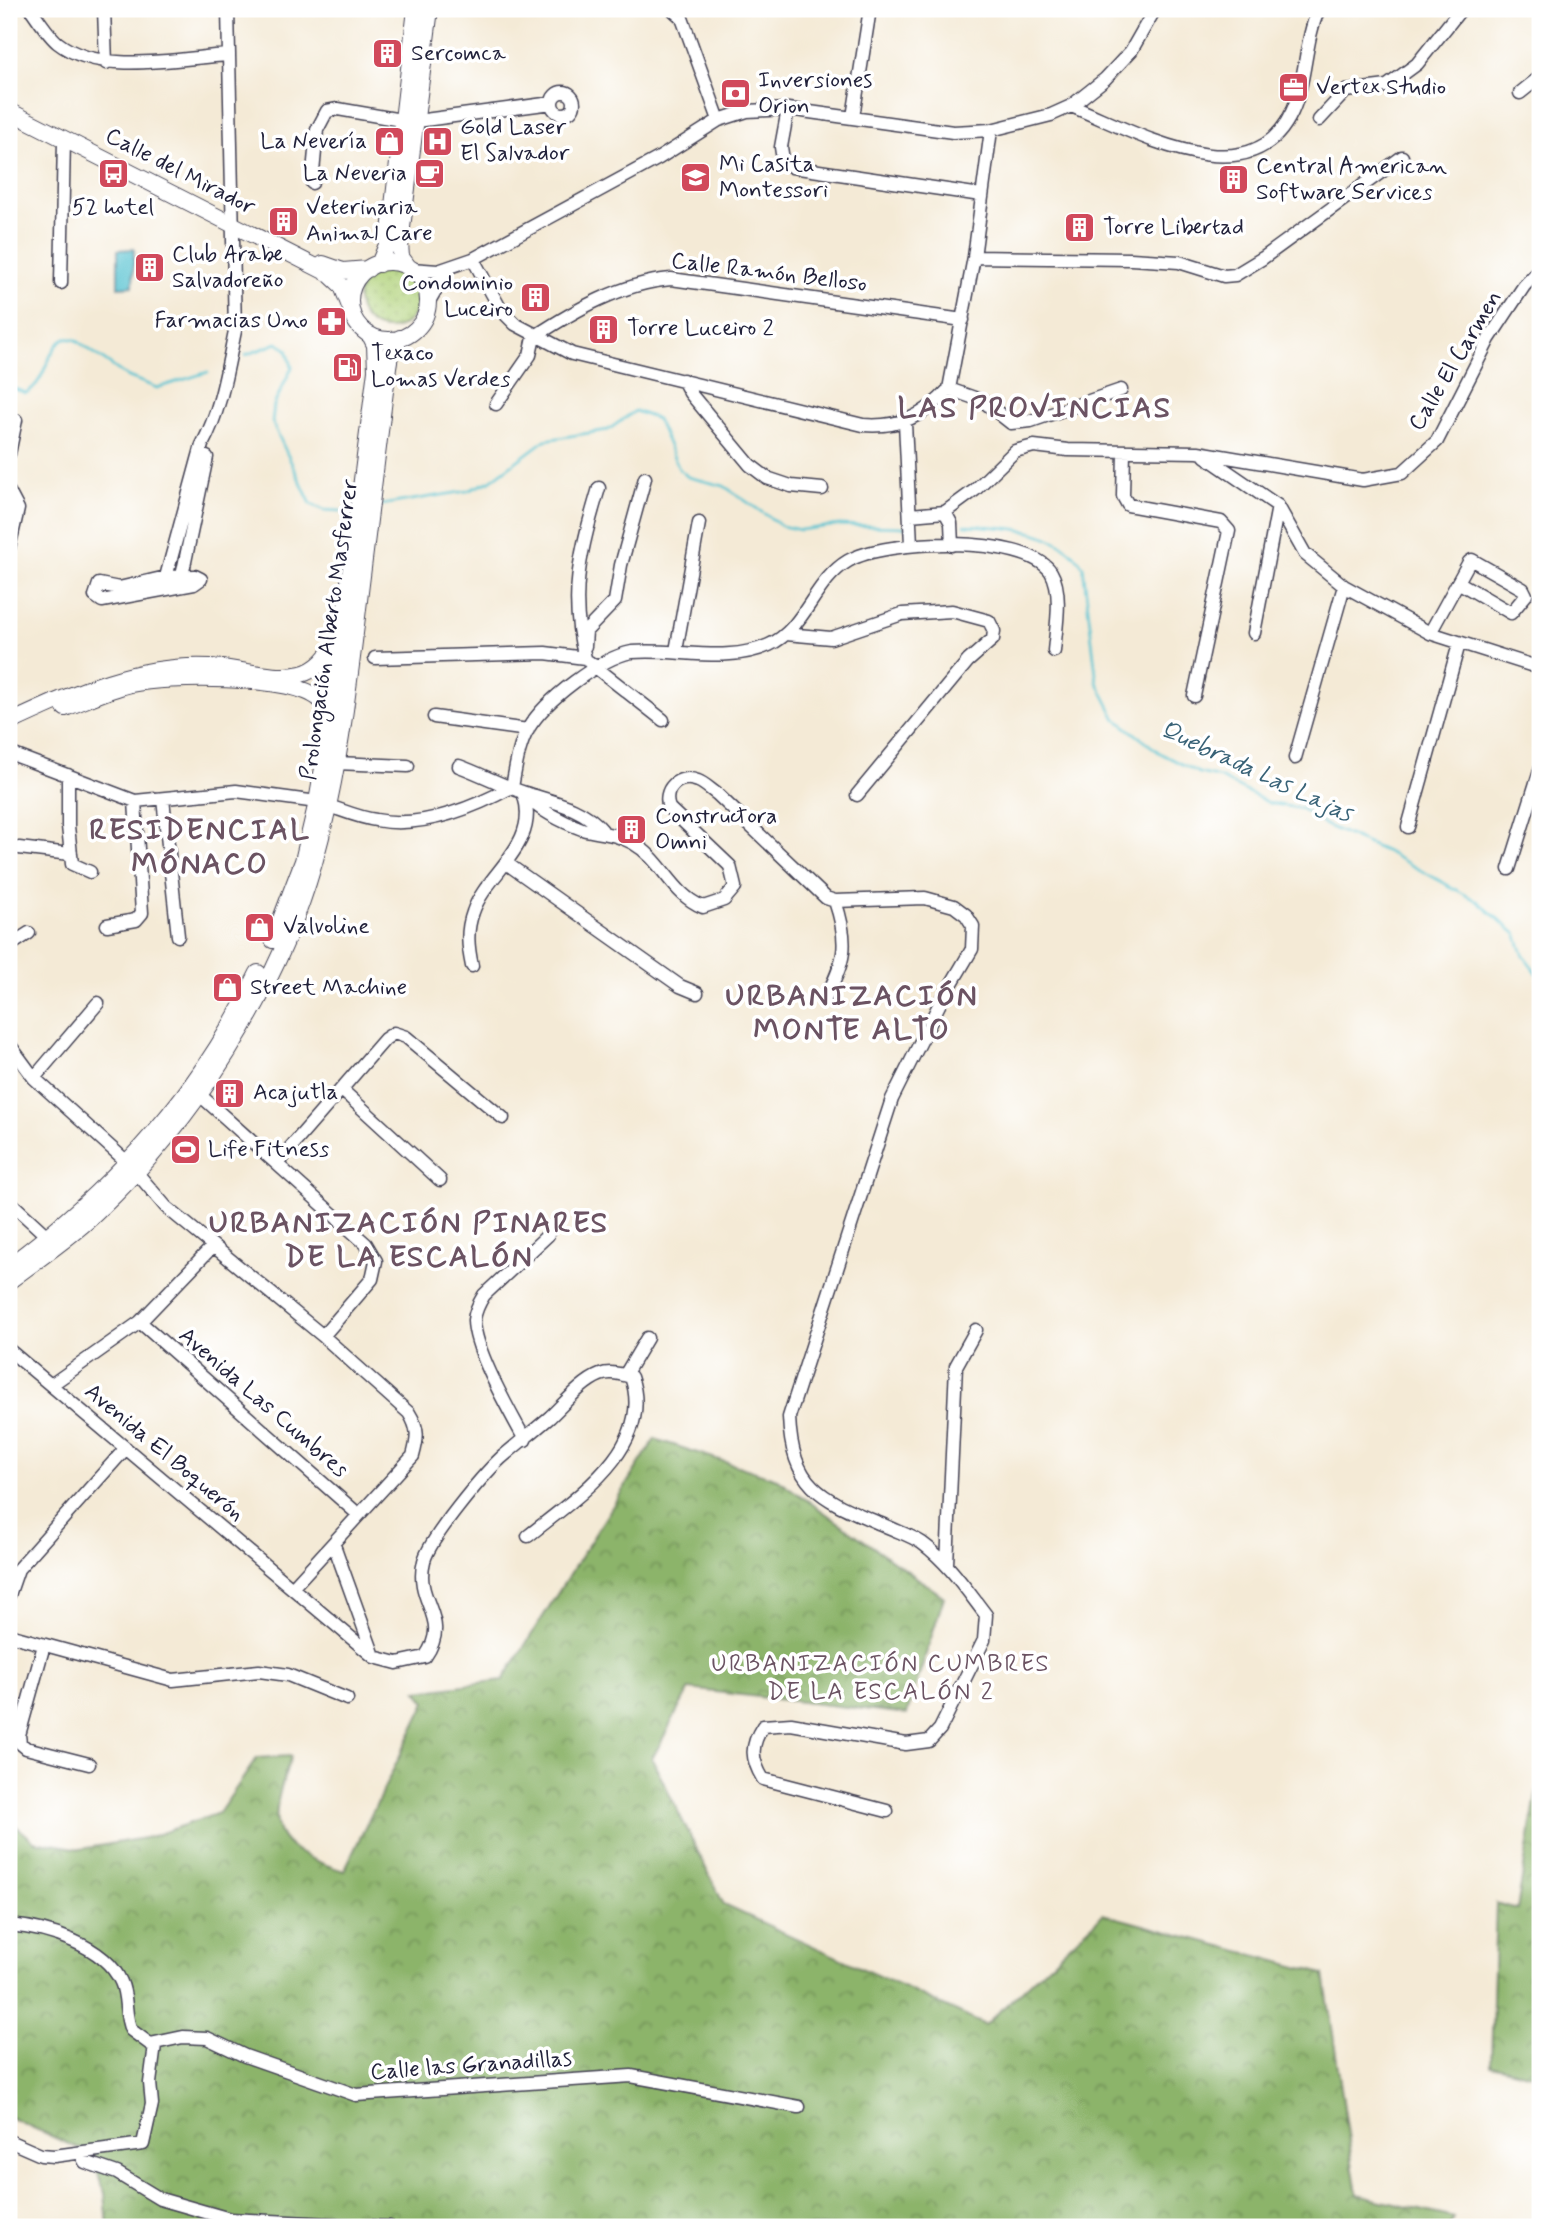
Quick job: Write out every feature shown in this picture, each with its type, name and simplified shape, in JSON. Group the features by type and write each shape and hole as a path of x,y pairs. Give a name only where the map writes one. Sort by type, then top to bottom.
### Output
{"main road":[{"path":"416,9 409,120 400,250 410,269 425,287 428,303 420,325 400,338 390,340 370,335 356,322 351,309 354,284 374,267 389,240 409,120 430,9"},
{"name":"Calle del Mirador","path":"9,104 334,276 342,286 351,309"},
{"name":"Calle del Mirador","path":"9,111 64,140 337,270 374,267"},
{"path":"374,267 395,263 410,269"},
{"name":"Prolongación Alberto Masferrer","path":"9,1281 94,1215 132,1168 200,1095 255,1004 294,918 314,865 323,804 341,637 376,370 375,345 370,335"},
{"name":"Prolongación Alberto Masferrer","path":"9,1266 132,1168 192,1088 242,1006 291,894 336,763 388,367 390,355 400,338"},
{"path":"9,723 97,684 139,672 212,667 288,676 303,674 322,663 341,637"},
{"path":"9,734 128,685 182,679 277,685 310,693 326,706 331,723"}],"street":[{"path":"31,9 57,42 75,54 106,63 228,55"},
{"path":"104,9 106,63"},
{"path":"182,576 210,429 235,331 228,9"},
{"path":"672,9 682,18 719,120"},
{"path":"853,117 870,9"},
{"path":"410,269 447,270 473,259 659,158 719,120 747,111 788,109 953,132 991,130 1027,123 1071,106 1105,79 1131,51 1155,9"},
{"path":"1071,106 1197,156 1224,158 1250,152 1273,136 1292,113 1304,78 1319,9"},
{"path":"1319,120 1346,91 1387,86 1417,64 1461,9"},
{"path":"1520,93 1539,80"},
{"path":"312,183 317,130 327,111 338,109 409,120 552,103"},
{"path":"788,109 781,147 783,160 792,167 981,195"},
{"path":"473,259 502,310 515,324 534,337 572,354 863,425 885,427 905,423 949,389 974,257 991,130"},
{"path":"61,283 64,140"},
{"path":"974,257 1179,262 1224,276 1235,275 1263,258 1402,156"},
{"path":"428,303 447,270"},
{"name":"Calle El Carmen","path":"944,512 975,490 1014,451 1034,446 1198,452 1363,480 1402,473 1437,441 1489,339 1524,286 1540,270"},
{"name":"Calle Ramón Belloso","path":"534,337 563,318 638,284 671,279 963,320"},
{"path":"496,404 530,355 534,337"},
{"path":"683,380 690,393 750,465 767,478 791,486 822,489"},
{"path":"949,389 984,401 1011,423 1031,421 1121,390"},
{"path":"9,454 16,420"},
{"path":"905,423 911,544"},
{"path":"166,578 202,445 210,429"},
{"path":"1124,451 1123,496 1128,505 1221,522 1229,531 1194,695"},
{"path":"1198,452 1278,506 1305,554 1344,586 1430,633 1540,668"},
{"path":"472,966 467,944 473,910 527,827 528,809 517,790 519,748 538,714 589,662 586,631 615,601 621,565 645,478"},
{"path":"599,488 583,543 576,582 576,625 589,662 663,720"},
{"path":"9,492 18,503 9,548"},
{"path":"1254,633 1278,506"},
{"path":"910,515 944,512 951,523 952,545"},
{"path":"676,651 699,523"},
{"path":"375,659 545,653 589,662 632,652 738,654 772,644 786,634 823,582 849,560 911,544 1015,551 1035,558 1050,570 1056,583 1054,651"},
{"path":"1430,633 1458,582 1472,560 1523,589 1526,595 1515,612 1506,612 1458,582"},
{"path":"182,576 201,579 194,584 102,601 96,596 99,584 119,589 166,578 182,576"},
{"path":"1295,758 1344,586"},
{"path":"786,634 831,638 902,614 952,611 989,621 994,631 993,639 968,661 857,794"},
{"path":"1408,827 1459,644"},
{"path":"434,717 528,730"},
{"path":"9,753 135,801 236,791 323,804 376,821 417,820 485,802 517,790"},
{"path":"336,763 408,766"},
{"path":"459,766 517,790 541,809 583,829 602,830 642,848 681,896 703,907 715,905 731,895 735,887 730,866 669,808 666,801 672,784 687,779 698,781 762,836 816,891 835,901 925,898 954,906 966,915 973,926 972,949 939,1005 892,1099 803,1366 789,1417 790,1444 797,1469 822,1496 920,1541 947,1564 986,1615 984,1640 940,1729 929,1741 906,1744 791,1724 763,1726 753,1742 753,1763 763,1779 887,1811"},
{"path":"1509,869 1540,770"},
{"path":"68,775 72,864 90,872"},
{"path":"163,799 178,936"},
{"path":"107,925 136,920 142,913 135,801"},
{"path":"19,848 71,854"},
{"path":"506,863 680,986 697,993"},
{"path":"824,1001 844,963 845,940 835,901"},
{"path":"9,946 29,933"},
{"path":"34,1078 98,1003"},
{"path":"277,1163 385,1039 394,1033 406,1037 503,1118"},
{"path":"9,1044 34,1078 132,1168 166,1207 323,1336 409,1413 417,1426 418,1440 413,1456 292,1588"},
{"path":"342,1090 440,1180"},
{"path":"200,1095 366,1244 376,1261 372,1279 323,1336"},
{"path":"9,1201 48,1237"},
{"path":"526,1440 491,1373 474,1321 476,1306 484,1295 548,1235"},
{"path":"51,1385 140,1322 214,1246"},
{"name":"Avenida Las Cumbres","path":"140,1322 359,1515"},
{"path":"947,1564 956,1366 976,1330"},
{"path":"625,1375 647,1338"},
{"name":"Avenida El Boquerón","path":"11,1356 51,1385 374,1657"},
{"path":"334,1545 374,1657 397,1663 412,1662 425,1657 432,1648 437,1626 424,1596 424,1560 439,1535 500,1459 526,1440 599,1375 631,1377 637,1393 636,1410 617,1456 601,1475 528,1536"},
{"path":"9,1595 18,1569 126,1448"},
{"path":"9,1635 173,1681 259,1671 288,1675 347,1699"},
{"path":"44,1646 19,1735 20,1743 26,1748 89,1764"},
{"path":"9,1926 32,1928 65,1939 110,1965 124,1990 131,2030 155,2045 149,2083 152,2104 145,2142 134,2148 41,2155 9,2141"},
{"name":"Calle las Granadillas","path":"155,2045 183,2037 207,2038 245,2056 356,2095 631,2076 799,2107"},
{"path":"81,2152 85,2162 117,2173 160,2199 204,2213 248,2221 389,2227"}],"green space":[{"path":"382,269 394,269 413,282 418,299 416,311 405,324 394,329 382,329 363,316 358,305 358,293 371,274"},
{"path":"655,1439 777,1479 944,1597 907,1714 689,1689 652,1759 724,1905 985,2025 1103,1914 1324,1974 1357,2195 1454,2218 1449,2227 108,2227 105,2193 91,2154 9,2117 9,1820 34,1841 81,1849 150,1837 219,1813 257,1758 291,1756 278,1801 276,1818 279,1832 287,1843 300,1853 344,1871 426,1702 417,1691 503,1680"},
{"path":"1540,1772 1540,2077 1491,2065 1496,1903 1517,1909"}],"water":[{"path":"134,249 133,286 118,287 118,250"}],"waterway":[{"name":"Quebrada Las Lajas","path":"9,387 26,393 33,388 58,344 65,338 76,340 126,376 157,388 208,372"},
{"name":"Quebrada Las Lajas","path":"246,355 277,343 287,349 292,367 274,405 272,422 311,504 324,510 341,511"},
{"name":"Quebrada Las Lajas","path":"381,505 467,491 490,481 545,440 608,430 635,411 657,419 679,469 688,477 724,486 782,526 800,530 839,525 904,527"},
{"name":"Quebrada Las Lajas","path":"965,525 1030,532 1046,537 1073,553 1083,566 1097,682 1116,719 1160,753 1199,773 1220,778 1269,803 1302,809 1325,825 1387,852 1477,901 1516,934 1524,956 1540,977"}],"place":[{"name":"Sercomca","path":"388,54"},
{"name":"Vertex Studio","path":"1293,88"},
{"name":"Inversiones Orion","path":"735,94"},
{"name":"Gold Laser El Salvador","path":"437,141"},
{"name":"La Nevería","path":"390,142"},
{"name":"52 hotel","path":"113,174"},
{"name":"La Neveria","path":"430,174"},
{"name":"Mi Casita Montessori","path":"696,178"},
{"name":"Central American Software Services","path":"1233,180"},
{"name":"Veterinaria Animal Care","path":"283,221"},
{"name":"Torre Libertad","path":"1080,228"},
{"name":"Club Arabe Salvadoreño","path":"149,268"},
{"name":"Condominio Luceiro","path":"536,297"},
{"name":"Farmacias Uno","path":"331,321"},
{"name":"Torre Luceiro 2","path":"604,329"},
{"name":"Texaco Lomas Verdes","path":"348,367"},
{"name":"Constructora Omni","path":"632,830"},
{"name":"Valvoline","path":"260,927"},
{"name":"Street Machine","path":"227,988"},
{"name":"Acajutla","path":"230,1093"},
{"name":"Life Fitness","path":"185,1150"}],"district":[{"name":"LAS PROVINCIAS","path":"1035,408"},
{"name":"RESIDENCIAL MÓNACO","path":"200,847"},
{"name":"URBANIZACIÓN MONTE ALTO","path":"852,1013"},
{"name":"URBANIZACIÓN PINARES DE LA ESCALÓN","path":"409,1240"},
{"name":"URBANIZACIÓN CUMBRES DE LA ESCALÓN 2","path":"881,1678"}]}
